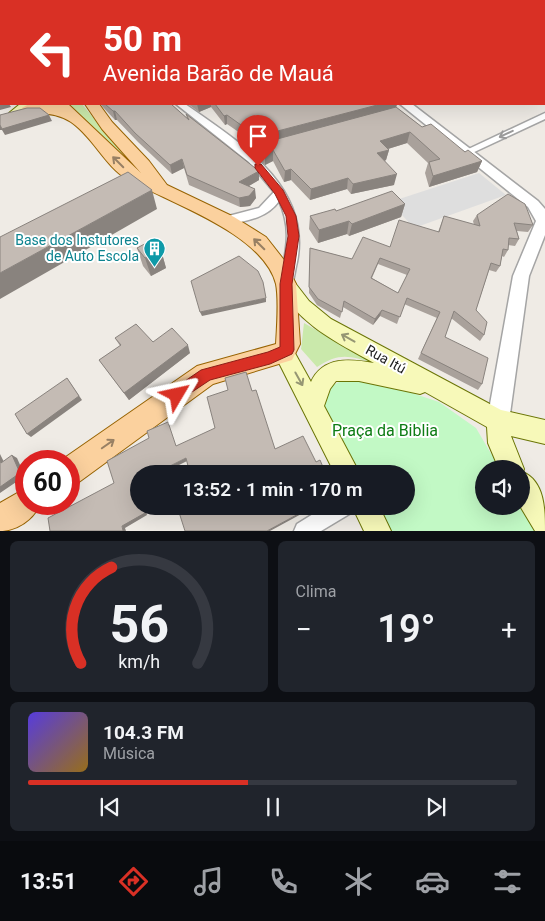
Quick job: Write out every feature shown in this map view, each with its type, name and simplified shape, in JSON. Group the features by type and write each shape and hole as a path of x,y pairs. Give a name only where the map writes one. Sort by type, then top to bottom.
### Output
{"main road":[{"path":"0,117 15,113 32,105 51,108 75,119"},
{"path":"62,105 131,174 159,186 225,221 259,242 277,265 286,284 288,344 284,353"},
{"path":"93,105 101,119 149,169 159,186"},
{"name":"Rua Itú","path":"286,284 302,307 324,325 498,421 545,432"},
{"path":"284,353 343,465"},
{"path":"80,464 206,374 284,353"},
{"path":"313,405 324,379 327,375 338,369 437,388"},
{"path":"498,421 500,443 508,460"},
{"path":"530,498 545,522"},
{"path":"0,521 15,511"},
{"path":"370,515 378,531"}],"street":[{"path":"182,105 252,152 280,192 291,216 294,236 286,284"},
{"path":"408,107 543,213 541,230 521,276 498,421"},
{"path":"467,152 545,116"},
{"path":"225,221 264,211 272,205 280,192"},
{"path":"304,531 330,515"}],"green space":[{"path":"66,105 83,105 133,166"},
{"path":"304,323 374,363 351,357 339,357 317,367 301,349"},
{"name":"Praça da Biblia","path":"348,379 385,384 439,402 476,428 495,460 475,460 475,515 526,515 536,531 386,531 378,515 415,515 415,465 351,465 334,436 323,405 325,394 337,383"}],"shaded area":[{"path":"479,173 506,195 414,228 390,202"}],"building":[{"path":"106,105 172,105 189,120 186,114 259,171 239,182 255,189 249,196 239,198 187,175 182,159 170,165"},
{"path":"216,105 377,105 247,139 240,133 248,130 227,115 224,116"},
{"path":"396,107 422,127 431,124 465,152 468,150 482,161 433,176 429,162 440,159 410,132 380,141 389,150 377,153 397,174 353,184 348,178 311,189 291,169 285,171 273,150 265,154 255,145"},
{"path":"27,108 40,108 49,115 2,129 0,115"},
{"path":"128,172 152,190 0,273 0,237"},
{"path":"392,191 405,204 352,224 349,221 319,230 310,216 335,209 336,211"},
{"path":"508,194 525,204 533,225 514,223 519,239 509,238 508,250 503,249 500,266 491,263 476,310 487,322 484,335 454,311 445,337 488,358 482,384 421,353 440,312 407,298 400,317 382,310 375,319 344,301 342,312 318,299 309,287 310,248 352,259 363,237 390,247 399,220 439,232 444,216 480,226 477,215","holes":["380,258 410,269 398,293 371,278"]},
{"path":"152,240 161,250 145,258 137,248"},
{"path":"239,256 258,271 263,282 266,298 200,312 191,281"},
{"path":"136,324 153,342 172,328 188,345 124,393 99,360 121,345 115,338"},
{"path":"246,372 252,391 256,390 275,449 303,436 316,462 320,460 322,465 188,465 186,458 172,465 130,465 130,515 141,515 122,526 123,531 50,531 48,518 54,515 80,515 80,501 114,483 107,461 149,438 147,431 168,422 176,446 215,428 207,397 228,390 225,378"},
{"path":"67,378 79,396 27,434 15,414"},
{"path":"12,455 15,462 15,476 0,487 0,461 1,463"},
{"path":"180,515 296,515 267,531 185,531"}],"place":[{"name":"Base dos Instutores de Auto Escola","path":"155,267"}],"route":[{"path":"177,395 206,374 270,358 287,350 286,284 294,236 291,216 280,192 258,166"}]}
